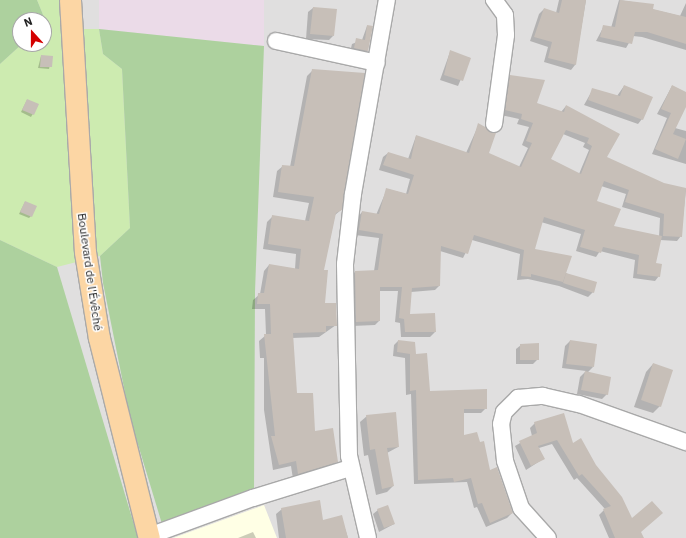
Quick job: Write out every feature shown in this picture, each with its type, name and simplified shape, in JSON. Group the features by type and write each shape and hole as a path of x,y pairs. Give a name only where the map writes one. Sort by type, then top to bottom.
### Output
{"main road":[{"name":"Boulevard de l'Évêché","path":"70,0 85,252 99,338 149,537"}],"street":[{"path":"368,538 350,468 345,254 387,0"},
{"path":"494,0 505,15 506,35 494,124"},
{"path":"276,41 377,63"},
{"path":"541,536 521,508 505,461 501,424 507,408 518,398 543,396 579,404 686,442"},
{"path":"149,537 253,498 350,468"}],"shaded area":[{"path":"0,0 686,0 686,538 0,538"},
{"path":"99,0 264,0 264,46 99,29"},
{"path":"264,505 277,538 173,538"}],"green space":[{"path":"0,0 37,0 42,12 12,12 13,52 0,64"},
{"path":"37,0 62,0 65,29 99,29 103,54 122,69 130,228 100,256 57,267 0,240 0,64 13,52 52,52 52,12 42,12"},
{"path":"99,29 264,46 255,292 254,494 162,524 130,418 103,283 100,256 130,228 122,69 103,54"},
{"path":"0,240 57,267 138,538 0,538"}],"building":[{"path":"562,0 586,0 576,65 548,58 552,42 534,37 544,8 559,13"},
{"path":"620,0 654,4 653,9 686,17 686,44 647,32 635,32 632,44 600,37 603,25 615,27"},
{"path":"313,7 337,9 334,36 310,34"},
{"path":"367,25 373,26 368,51 354,48 356,38 365,40"},
{"path":"450,50 471,58 463,81 444,75"},
{"path":"41,55 53,56 52,67 40,67"},
{"path":"312,69 365,73 342,210 336,213 324,270 328,270 325,303 336,303 337,326 326,326 326,332 293,333 297,393 313,393 315,431 333,428 338,462 298,474 296,461 279,465 271,436 275,436 264,334 271,334 270,304 257,304 258,293 264,293 269,264 299,269 301,249 268,244 272,215 309,221 314,197 278,192 282,165 294,166"},
{"path":"510,75 545,80 537,103 564,112 566,105 620,134 607,157 664,183 686,188 682,237 663,236 664,214 625,202 629,190 604,181 597,201 621,209 614,226 662,236 656,263 662,264 660,277 637,274 639,255 603,247 601,253 580,247 585,230 544,217 535,249 572,256 563,282 531,274 531,277 521,276 524,250 474,235 468,254 441,246 440,286 412,288 410,314 435,313 436,332 405,332 404,319 399,318 402,287 380,287 380,321 356,322 355,271 378,270 383,234 359,230 362,211 379,214 386,188 408,194 414,175 383,165 388,152 411,159 416,135 469,153 478,123 496,133 489,153 521,167 532,143 526,141 533,123 521,119 522,114 505,110","holes":["566,130 589,138 587,143 592,146 581,174 551,159"]},
{"path":"624,85 653,97 643,120 588,100 592,88 620,96"},
{"path":"672,85 686,92 686,107 673,134 686,139 678,159 655,149 671,113 661,109"},
{"path":"27,99 39,104 34,115 22,110"},
{"path":"25,201 37,206 32,217 20,212"},
{"path":"566,273 597,282 594,293 563,283"},
{"path":"398,340 415,342 416,354 427,353 430,391 487,389 487,409 464,409 464,435 477,432 480,442 484,441 490,470 497,467 513,513 490,523 482,503 478,504 471,478 454,482 453,478 418,480 416,390 410,391 410,354 397,352"},
{"path":"570,340 597,344 594,367 566,364"},
{"path":"539,343 539,360 520,360 520,344"},
{"path":"653,363 673,370 661,407 641,400"},
{"path":"585,371 611,377 608,395 581,390"},
{"path":"396,412 399,447 387,448 394,486 382,489 375,449 370,450 366,415"},
{"path":"564,413 573,443 581,438 596,465 622,497 632,518 652,501 663,513 641,532 644,538 615,538 603,509 611,506 582,474 579,476 557,440 538,446 545,459 531,466 519,441 537,433 534,422"},
{"path":"320,500 323,520 342,515 348,538 286,538 281,508"},
{"path":"388,505 395,524 384,528 377,509"}]}
